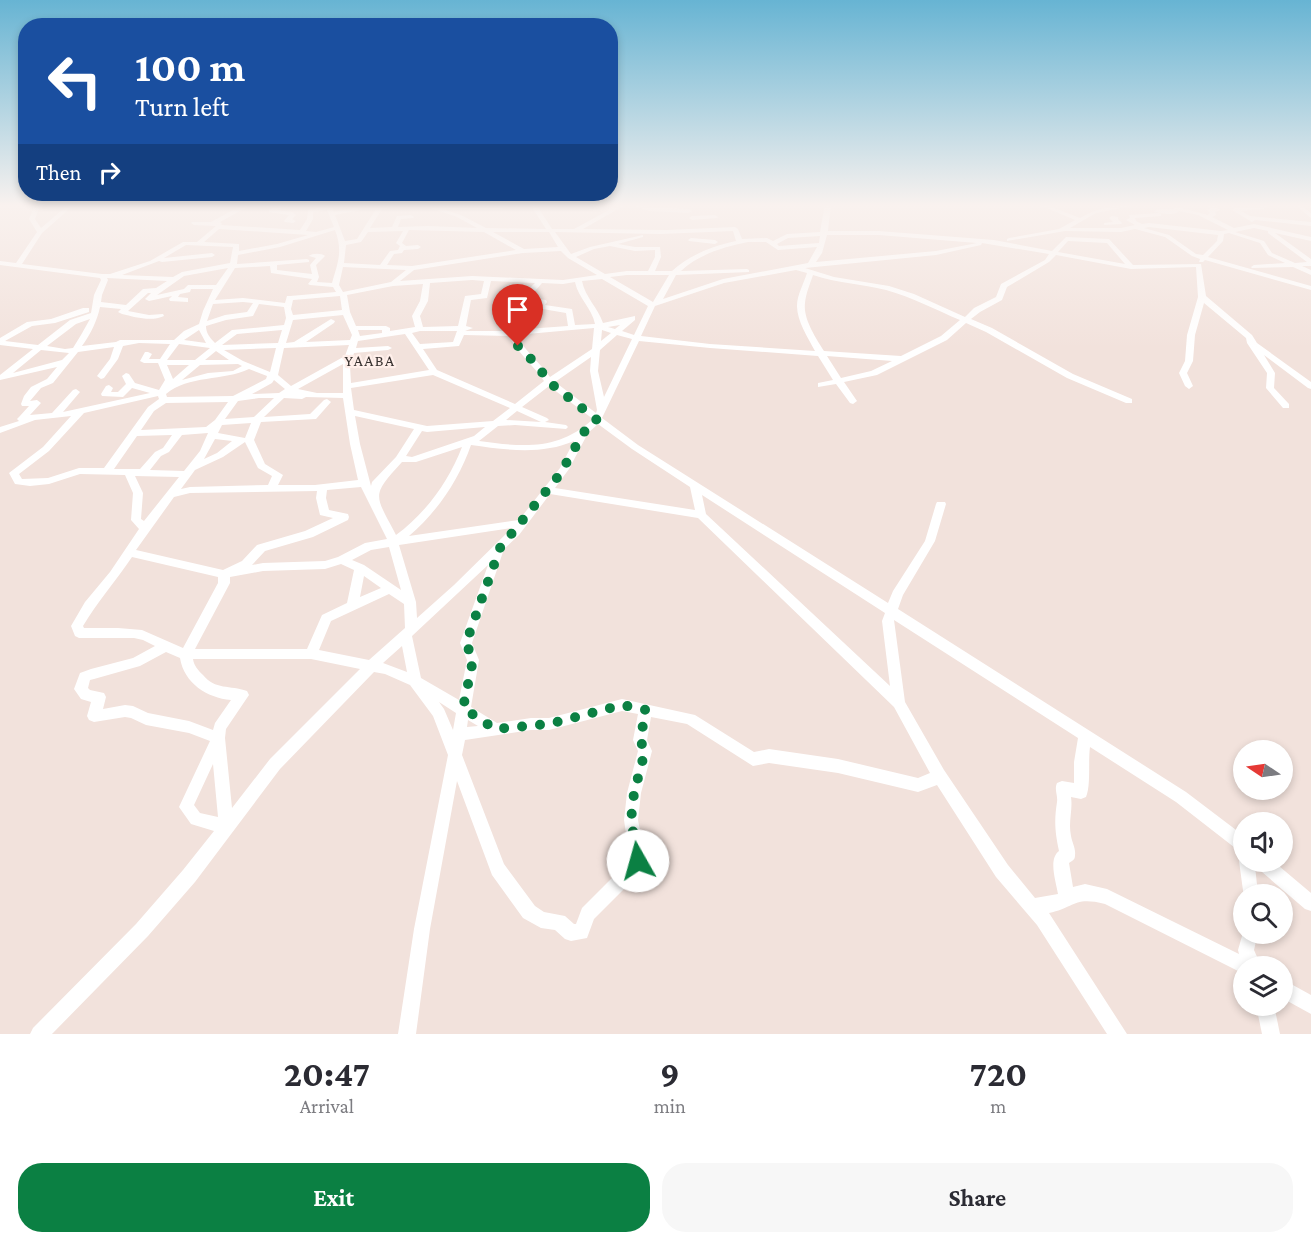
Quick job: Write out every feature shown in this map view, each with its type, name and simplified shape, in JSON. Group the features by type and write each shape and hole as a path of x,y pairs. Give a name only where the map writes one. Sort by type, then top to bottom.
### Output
{"street":[{"path":"18,265 26,252"},
{"path":"102,286 116,276 152,262 169,252"},
{"path":"241,252 237,253 233,266 218,287 202,326 207,339 238,362 273,375 282,384 315,398 350,410 419,428 448,429 498,423 533,423 584,432"},
{"path":"342,252 336,285 340,294 343,294 346,312 354,328 353,347 346,366 350,410 364,483 391,536 391,544 410,602 408,634 415,681 439,713 498,869 529,912 541,920 558,922 571,933 581,932 588,914 623,879 634,880 637,850 631,820 634,793 645,751 640,740 646,710"},
{"path":"382,267 392,252"},
{"path":"340,265 412,268 515,252"},
{"path":"565,252 603,278 652,306"},
{"path":"570,257 584,252"},
{"path":"651,273 658,252"},
{"path":"712,252 711,258 714,271"},
{"path":"39,1034 142,930 189,876 275,765 371,666 500,548 522,523 564,469 584,432 599,415 635,338 652,306 674,273 689,260 711,258 720,252"},
{"path":"818,252 810,269 801,307 810,334 853,401"},
{"path":"810,269 940,252"},
{"path":"1052,252 1131,267 1198,265 1240,267 1311,263"},
{"path":"1119,252 1131,267"},
{"path":"1187,252 1311,288"},
{"path":"1189,386 1183,373 1189,361 1191,335 1202,297 1198,265 1209,252"},
{"path":"1269,252 1311,273"},
{"path":"1297,252 1311,263"},
{"path":"821,385 874,373 944,338 977,310 999,298 1004,286 1034,271 1056,253"},
{"path":"152,262 212,255"},
{"path":"149,299 182,274 322,256 312,267 316,277"},
{"path":"274,262 273,272 316,277"},
{"path":"0,263 102,276 174,279"},
{"path":"393,284 412,268"},
{"path":"400,459 413,460 468,442 498,423 515,407 597,349 632,318 652,306 723,281 797,268 810,269 886,288 967,320 1070,376 1129,401"},
{"path":"495,729 415,681 387,669 311,654 186,654 164,647 143,635 112,631 79,633 77,626 89,605 130,553 145,528 174,494 204,452 218,422 235,399 269,381 273,375 283,346 284,327 290,318 287,305 290,298 343,294 393,284 427,282 488,279 578,280 651,273 714,271 763,273"},
{"path":"404,274 420,275"},
{"path":"36,419 22,419 37,403 25,404 27,397 44,382 50,381 66,362 97,308 98,295 105,280 102,276"},
{"path":"316,277 312,284 336,285"},
{"path":"417,346 456,344 463,330 464,310 468,298 484,296 488,279"},
{"path":"540,280 512,315 510,334 549,382 599,415 695,486 1181,797 1233,837"},
{"path":"578,280 580,290 594,308 600,327 594,371 599,415"},
{"path":"420,329 414,320 415,313 423,303 427,282"},
{"path":"138,298 149,299 187,290 188,287 218,287"},
{"path":"158,290 146,291 122,312 149,317 160,316"},
{"path":"178,292 173,299 185,300"},
{"path":"1202,297 1248,337 1271,373 1270,388 1286,406"},
{"path":"212,302 237,299 287,305"},
{"path":"232,311 237,299"},
{"path":"522,300 543,302 540,306 569,311 572,328"},
{"path":"163,362 177,342 202,326 218,318 250,314 257,302"},
{"path":"0,342 30,324 52,321 97,308 128,307"},
{"path":"1,378 39,346 97,308"},
{"path":"290,318 346,312"},
{"path":"81,411 46,449 14,473 20,482 49,481 79,471 189,471 244,440 258,418 283,394 294,389 353,347 386,335 420,329 510,334 600,327 632,318"},
{"path":"296,345 331,321"},
{"path":"108,470 163,393 195,363 235,332 284,327"},
{"path":"600,327 635,338 710,346 902,359"},
{"path":"354,328 386,328 386,335"},
{"path":"463,330 480,328"},
{"path":"408,332 434,372 563,427"},
{"path":"0,342 65,351 120,342 177,342 216,347 296,345 388,348"},
{"path":"101,376 114,359 120,342"},
{"path":"1251,343 1266,351 1293,375 1311,386"},
{"path":"148,354 144,361 238,362"},
{"path":"0,430 36,419 163,393 208,376 235,373 278,355"},
{"path":"1,378 66,362"},
{"path":"163,362 169,380 163,393"},
{"path":"109,388 105,394 120,394 128,380 163,393 235,399 259,394 315,398 434,372"},
{"path":"54,416 76,392"},
{"path":"133,433 209,430 218,422 258,418 275,421 313,417 327,402"},
{"path":"373,499 376,484 407,451 419,428"},
{"path":"142,472 158,454 166,450 179,432"},
{"path":"468,442 508,448 548,445 567,442 584,432"},
{"path":"211,435 244,440 261,466 278,475 271,489"},
{"path":"391,544 409,532 423,517 458,468 468,442"},
{"path":"128,472 138,493 136,520 145,528"},
{"path":"174,494 190,490 322,487 364,483"},
{"path":"695,486 701,516"},
{"path":"224,574 246,564 261,548 303,536 344,518 324,512 321,498 322,487"},
{"path":"548,490 701,516 899,703 939,775 1002,871 1033,906 1118,1034"},
{"path":"899,703 888,621 897,594 930,541 941,504"},
{"path":"130,553 224,574 263,567 325,565 342,560 369,546 522,523"},
{"path":"407,1034 422,929 473,660 466,643 500,548"},
{"path":"342,560 360,568 410,602"},
{"path":"352,607 360,568"},
{"path":"224,574 225,583 186,654 188,668 203,686 218,693 242,695 220,728 218,738 186,807 196,819 226,827"},
{"path":"311,654 326,618 388,589"},
{"path":"164,647 136,662 112,667 85,677 81,689 86,695 99,697 94,716 125,711 133,712 146,719 189,727 218,738"},
{"path":"457,735 549,724 622,705 690,719 753,759 769,756 838,766 918,784 929,782 939,775"},
{"path":"1066,897 1061,860 1068,854 1061,819 1062,807 1065,808 1062,788 1081,792 1081,762 1085,735"},
{"path":"218,738 226,827"},
{"path":"1275,872 1311,903"},
{"path":"1033,906 1055,904 1066,897 1087,891 1107,897 1223,952 1249,954"},
{"path":"1293,994 1311,1005"},
{"path":"1267,1016 1271,1034"}],"district":[{"name":"YAABA","path":"370,360"}],"route":[{"path":"518,346 537,365 549,382 597,420 584,432 564,469 500,548 466,643 473,660 463,708 495,729 549,724 622,705 646,710 640,740 645,751 634,793 631,820 638,861"}]}
